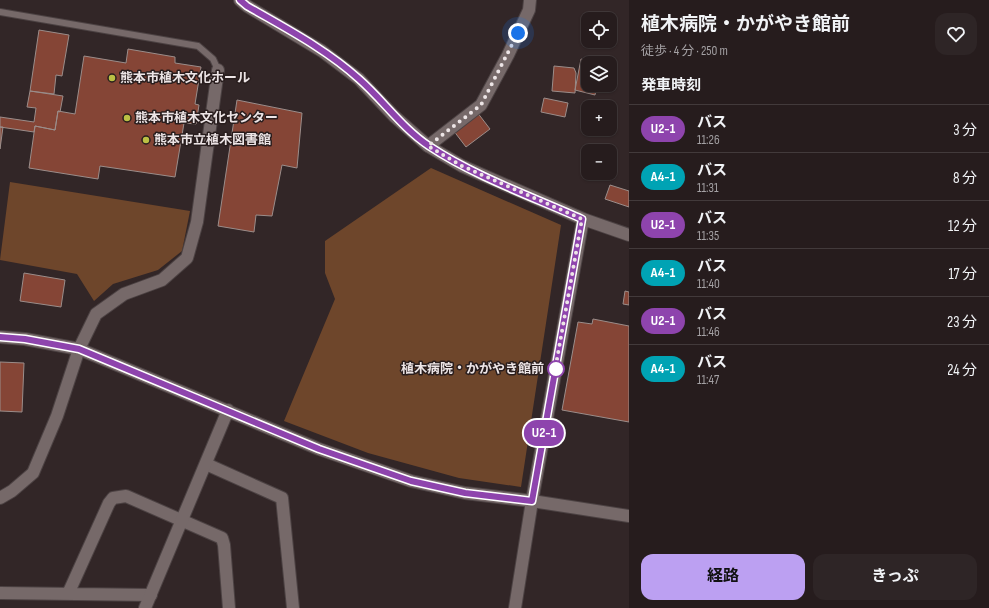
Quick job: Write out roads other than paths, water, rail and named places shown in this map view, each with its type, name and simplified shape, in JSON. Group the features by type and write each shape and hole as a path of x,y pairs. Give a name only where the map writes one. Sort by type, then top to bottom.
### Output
{"street":[{"path":"240,0 247,6 322,51 359,79 394,116 428,146 462,166 582,219 629,235"},
{"path":"428,146 481,105 508,55 529,10 530,0"},
{"path":"0,498 12,491 33,473 57,416 79,349 96,314 124,294 162,280 187,258 196,222 218,70"},
{"path":"515,608 532,501 582,219"},
{"path":"0,337 25,339 79,349 319,449 411,481 465,493 532,501 629,516"},
{"path":"145,608 228,410"},
{"path":"206,464 282,498 293,608"},
{"path":"68,594 109,503 113,498 126,496 219,536 223,541 229,608"},
{"path":"0,593 150,595"}],"lane":[{"path":"0,12 198,46 213,59 218,70"}],"place":[{"name":"熊本市植木文化ホール","path":"112,78"},
{"name":"熊本市植木文化センター","path":"127,118"},
{"name":"熊本市立植木図書館","path":"146,140"},
{"name":"植木病院・かがやき館前","path":"556,369"}]}
